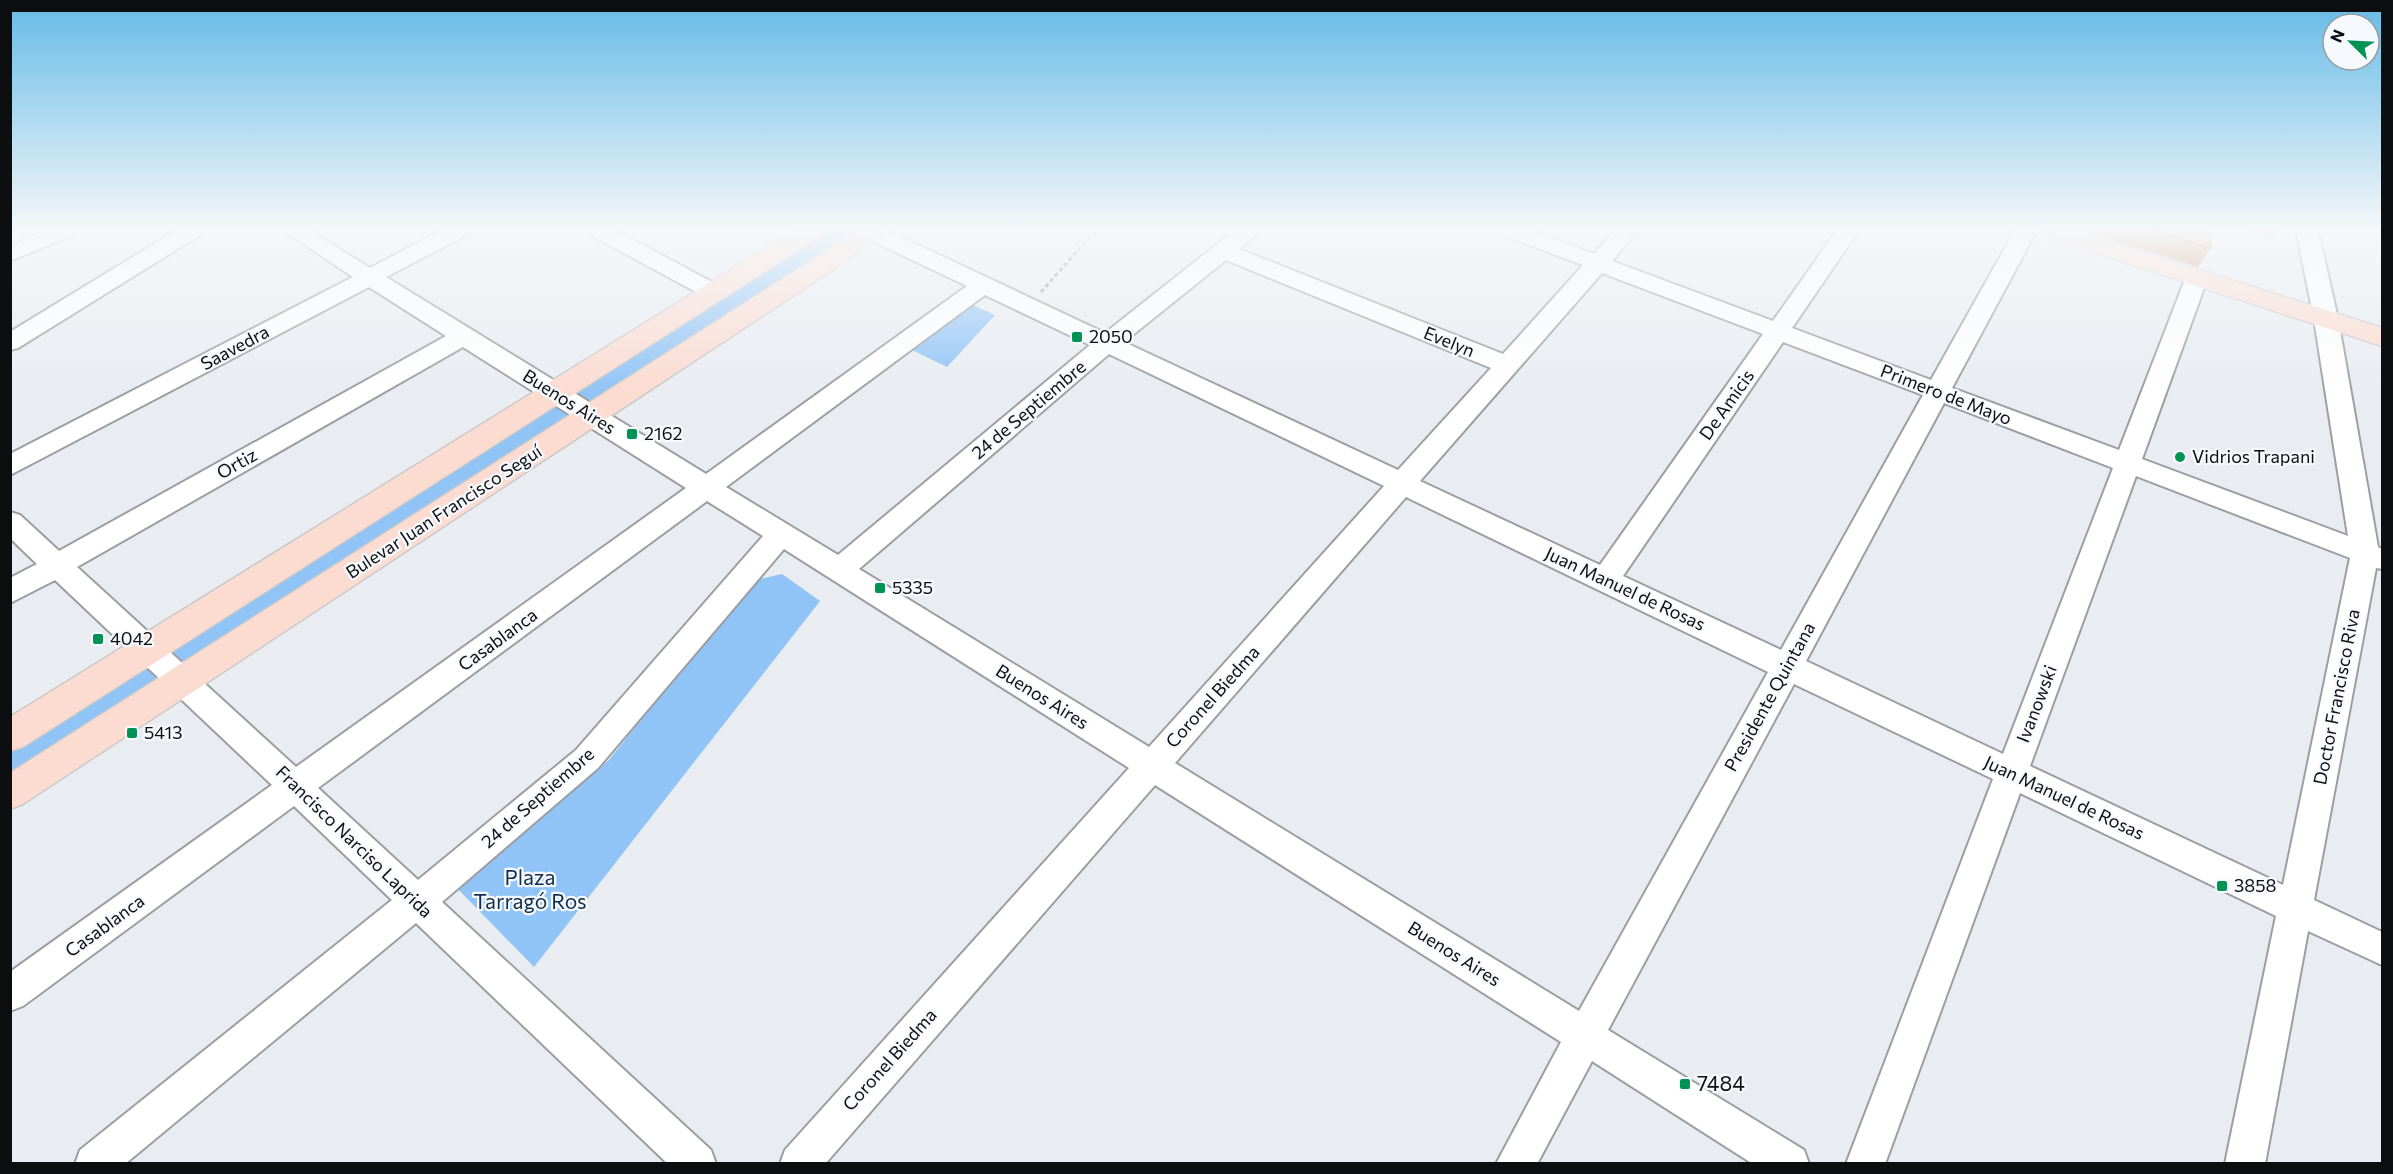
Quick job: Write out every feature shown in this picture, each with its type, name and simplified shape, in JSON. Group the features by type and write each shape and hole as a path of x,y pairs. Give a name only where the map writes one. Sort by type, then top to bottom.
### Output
{"main road":[{"path":"10,736 728,285"},
{"name":"Bulevar Juan Francisco Seguí","path":"10,793 791,285"},
{"path":"2218,285 2382,337"}],"street":[{"path":"10,344 105,285"},
{"name":"Saavedra","path":"10,466 354,285"},
{"name":"Buenos Aires","path":"382,285 1790,1164"},
{"path":"700,285 715,293"},
{"name":"Juan Manuel de Rosas","path":"984,285 2382,949"},
{"name":"Casablanca","path":"10,994 984,285"},
{"name":"24 de Septiembre","path":"839,570 1107,343 1181,285"},
{"name":"Evelyn","path":"1308,285 1507,365"},
{"name":"Coronel Biedma","path":"799,1164 1579,285"},
{"name":"Primero de Mayo","path":"1655,285 2374,556"},
{"name":"De Amicis","path":"1605,580 1811,285"},
{"name":"Presidente Quintana","path":"1515,1164 1995,285"},
{"name":"Ivanowski","path":"1865,1164 2194,285"},
{"name":"Doctor Francisco Riva","path":"2245,1164 2295,907 2374,556 2319,285"},
{"name":"Ortiz","path":"10,591 464,336"},
{"name":"Francisco Narciso Laprida","path":"10,522 149,648 416,902 697,1164"},
{"name":"24 de Septiembre","path":"94,1164 416,902 587,759 781,534"}],"path":[{"path":"1028,306 1047,285"}],"green space":[{"path":"726,285 792,285 11,793 11,736"},
{"path":"968,303 995,315 947,367 908,348"},
{"name":"Plaza Tarragó Ros","path":"782,574 820,601 534,967 454,885 609,760 751,581"}],"place":[{"name":"2050","path":"1077,337"},
{"name":"2162","path":"632,434"},
{"name":"Vidrios Trapani","path":"2180,457"},
{"name":"5335","path":"880,588"},
{"name":"4042","path":"98,639"},
{"name":"5413","path":"132,733"},
{"name":"3858","path":"2222,886"},
{"name":"7484","path":"1685,1084"}]}
